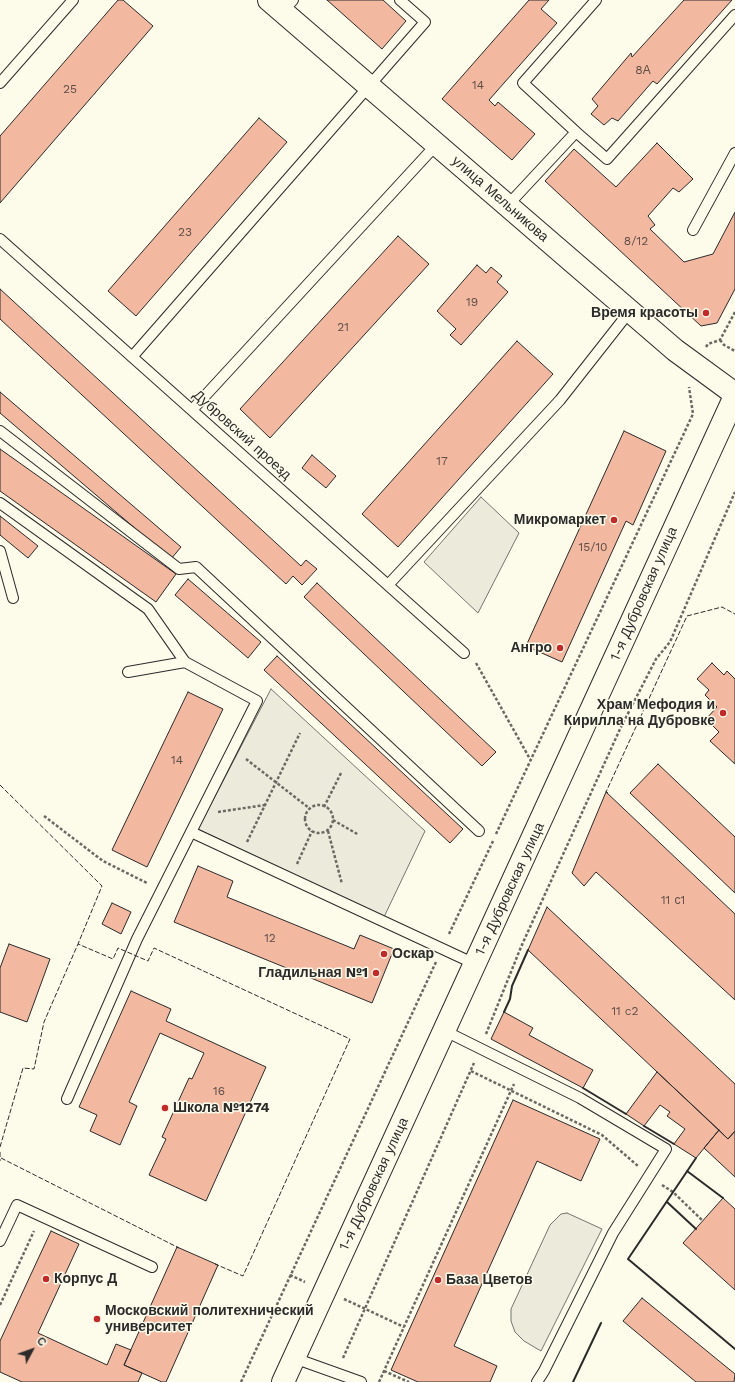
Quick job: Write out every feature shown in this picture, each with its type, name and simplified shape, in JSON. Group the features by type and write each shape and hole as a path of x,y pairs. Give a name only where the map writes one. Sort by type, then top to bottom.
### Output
{"main road":[{"name":"улица Мельникова","path":"281,4 368,86 436,145 675,350 735,395"},
{"name":"1-я Дубровская улица","path":"283,1382 735,395"}],"lane":[{"path":"0,83 73,0"},
{"path":"132,357 425,22 400,0"},
{"path":"596,0 523,83 607,160 735,15"},
{"path":"507,206 576,132"},
{"path":"192,410 436,145"},
{"path":"693,230 735,153"},
{"name":"Дубровский проезд","path":"0,239 464,653"},
{"path":"388,585 560,400 630,312"},
{"path":"0,431 179,569 196,567 479,831"},
{"path":"0,503 148,609 185,662 257,701 137,939 66,1099"},
{"path":"0,551 13,598"},
{"path":"128,672 185,662"},
{"path":"191,832 475,964"},
{"path":"445,1031 580,1098 666,1149 613,1233 537,1382"},
{"path":"0,1241 17,1205 152,1267"},
{"path":"294,1358 361,1382"}],"path":[{"path":"241,1382 530,760 693,414 688,380 708,344 720,340 735,312"},
{"path":"720,340 724,345 735,351"},
{"path":"336,1373 471,1071 521,947 580,820 620,729 656,659 670,642 735,492"},
{"path":"476,662 530,760"},
{"path":"240,855 300,733"},
{"path":"233,749 309,808"},
{"path":"324,807 341,773"},
{"path":"213,812 265,804"},
{"path":"328,831 317,834 307,829 304,818 309,808 320,805 330,810 333,820 328,831 348,905"},
{"path":"44,816 103,862 162,891"},
{"path":"333,820 359,834"},
{"path":"290,878 312,831"},
{"path":"379,1382 521,1068"},
{"path":"471,1071 511,1090 520,1097 602,1135 649,1176 673,1192 703,1221"},
{"path":"0,1305 41,1216"},
{"path":"290,1275 404,1327"},
{"path":"384,1371 409,1382"}],"shaded area":[{"path":"481,497 519,533 478,613 424,562"},
{"path":"271,689 425,831 384,917 198,829"},
{"path":"567,1213 602,1229 541,1351 524,1341 515,1332 511,1321 511,1309 550,1225 561,1214"}],"building":[{"path":"118,0 123,0 153,26 0,203 0,136"},
{"path":"327,0 383,0 406,21 382,49"},
{"path":"529,0 549,0 541,9 557,23 489,100 495,106 498,102 535,134 512,160 442,99"},
{"path":"684,0 732,0 657,84 653,81 618,121 612,118 604,125 591,114 598,106 592,99 631,53 632,57"},
{"path":"259,118 287,142 136,316 108,291"},
{"path":"657,143 693,179 679,192 673,188 648,216 655,225 650,229 684,262 713,254 735,212 735,289 717,323 701,326 545,181 574,149 616,187"},
{"path":"398,236 429,264 270,438 240,409"},
{"path":"477,265 486,273 491,267 502,276 497,282 508,292 461,345 450,335 456,329 437,311"},
{"path":"0,289 301,566 306,560 317,569 302,585 293,576 286,584 0,319"},
{"path":"517,341 553,374 398,547 362,514"},
{"path":"0,392 181,547 171,559 0,413"},
{"path":"624,431 666,451 633,525 626,521 562,662 526,646"},
{"path":"0,449 176,574 156,602 0,491"},
{"path":"312,455 336,476 326,488 302,468"},
{"path":"0,516 38,546 28,558 0,535"},
{"path":"188,579 261,642 248,658 175,595"},
{"path":"317,583 496,752 482,766 304,597"},
{"path":"277,656 463,829 450,843 264,670"},
{"name":"Храм Мефодия и Кирилла на Дубровке","path":"712,663 724,675 727,671 735,679 735,764 710,741 719,732 706,719 717,707 705,695 709,690 697,679"},
{"path":"188,692 223,709 147,867 112,850"},
{"path":"658,764 735,837 735,893 630,793"},
{"path":"606,792 735,914 735,1000 596,872 584,886 572,873"},
{"path":"198,866 233,881 227,897 354,949 360,935 394,949 372,1003 174,922"},
{"path":"112,903 131,912 121,934 102,924"},
{"path":"547,907 735,1084 735,1131 728,1139 528,950"},
{"path":"9,944 50,959 27,1022 0,1012 0,968"},
{"path":"131,991 171,1009 166,1021 266,1067 206,1201 149,1175 166,1139 162,1137 189,1078 192,1079 204,1053 160,1033 129,1102 137,1106 120,1145 90,1131 97,1115 79,1107"},
{"path":"504,1012 533,1028 529,1035 593,1070 583,1088 491,1039"},
{"path":"657,1072 719,1130 696,1158 674,1144 685,1129 667,1116 670,1112 660,1105 644,1126 626,1114"},
{"path":"513,1100 600,1139 581,1181 537,1161 454,1346 497,1366 490,1382 418,1382 391,1370"},
{"path":"719,1130 728,1139 735,1131 735,1177 704,1148"},
{"path":"723,1198 735,1209 735,1290 683,1243"},
{"name":"Корпус Д","path":"51,1231 79,1244 38,1333 107,1365 116,1344 131,1350 124,1365 142,1373 138,1382 22,1382 0,1372 0,1341"},
{"path":"177,1247 218,1265 166,1382 162,1382 124,1365"},
{"path":"642,1298 735,1374 734,1382 696,1382 623,1321"}],"fence":[{"path":"608,793 606,792 687,616 722,607 735,614"},
{"path":"0,785 102,886 78,944"},
{"path":"0,1147 23,1068 34,1069 44,1022 78,944 113,959 118,948 148,961 154,948 350,1039 243,1276 215,1264"},
{"path":"0,1152 0,1161"},
{"path":"1,1158 179,1248"}],"wall":[{"path":"504,1012 510,999 512,986 528,950"},
{"path":"583,1088 626,1114"},
{"path":"644,1126 674,1144"},
{"path":"696,1158 628,1259 735,1349"},
{"path":"687,1171 723,1198"},
{"path":"667,1202 696,1229"},
{"path":"573,1382 601,1323"}],"place":[{"name":"Время красоты","path":"706,313"},
{"name":"Микромаркет","path":"614,520"},
{"name":"Ангро","path":"560,648"},
{"name":"Храм Мефодия и Кирилла на Дубровке","path":"723,713"},
{"name":"Оскар","path":"384,954"},
{"name":"Гладильная №1","path":"376,973"},
{"name":"Школа №1274","path":"165,1108"},
{"name":"Корпус Д","path":"46,1279"},
{"name":"База Цветов","path":"438,1280"},
{"name":"Московский политехнический университет","path":"97,1319"}]}
